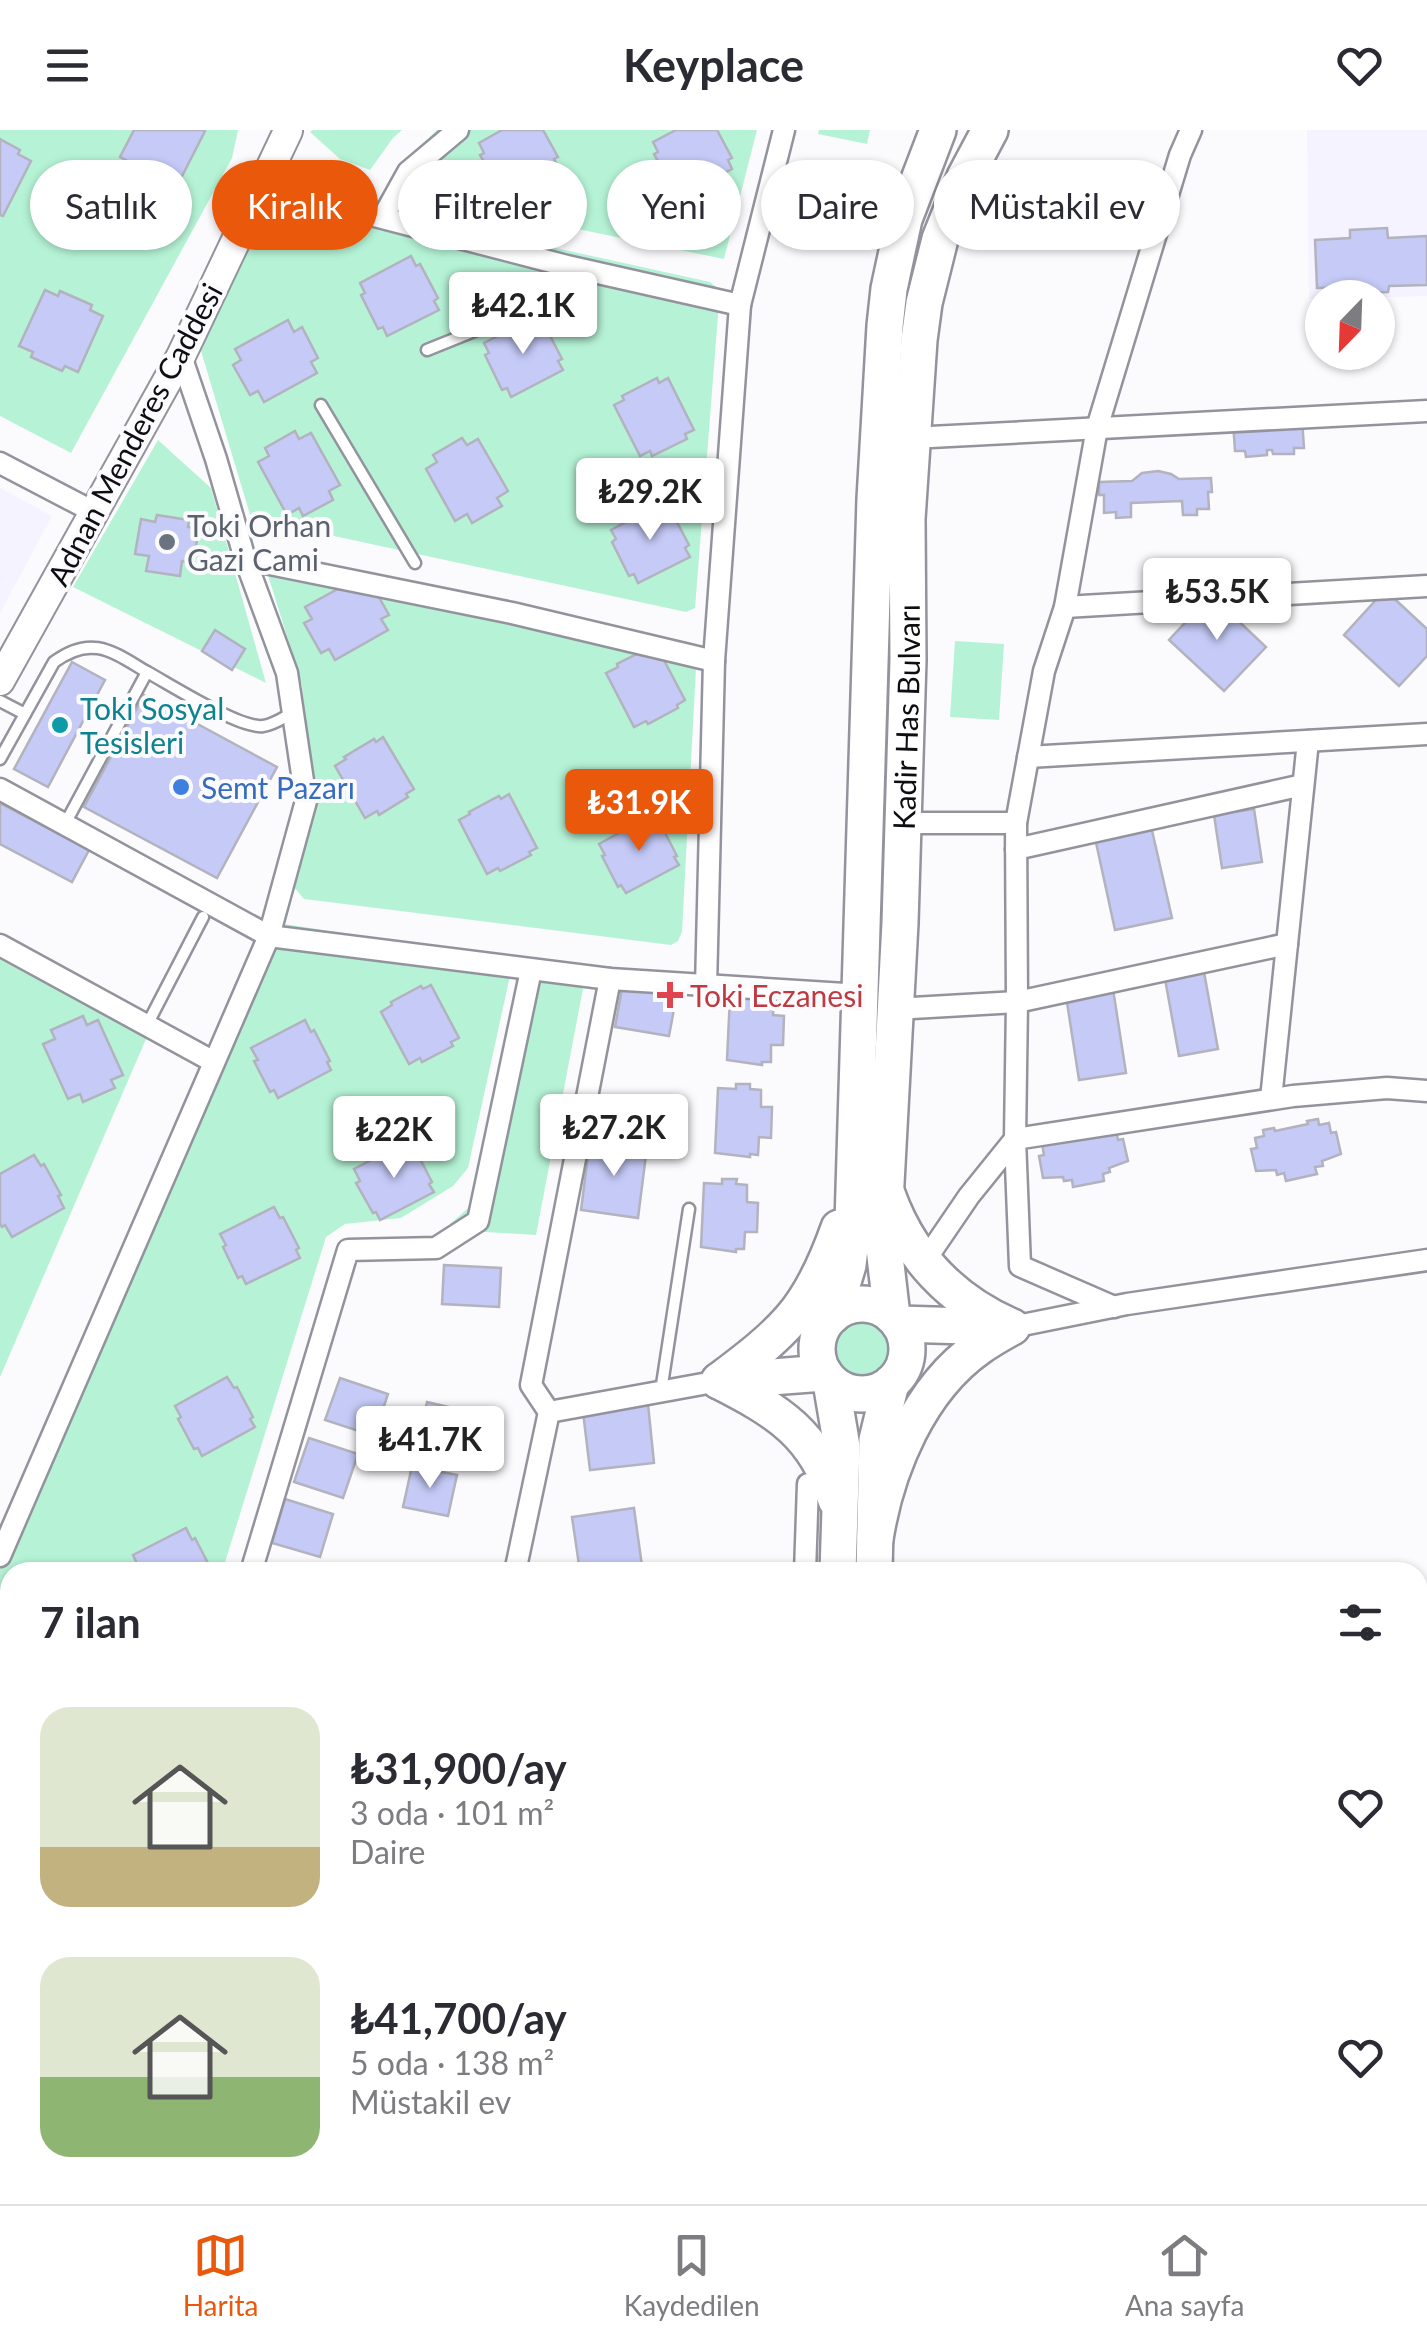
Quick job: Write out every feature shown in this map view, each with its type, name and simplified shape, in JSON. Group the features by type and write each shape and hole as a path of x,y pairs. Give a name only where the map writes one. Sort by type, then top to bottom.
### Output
{"highway":[{"name":"Kadir Has Bulvarı","path":"896,1320 870,1186 861,996 875,499 889,289 904,219 938,130"},
{"name":"Kadir Has Bulvarı","path":"826,1323 842,1290 870,1186 895,1009 908,660 907,518 919,340 932,271 958,192 990,130"},
{"path":"719,1381 768,1342 801,1307 870,1186 924,1262 948,1288 1012,1327"},
{"path":"719,1381 852,1305 884,1310 896,1320 906,1344 904,1366 894,1379 877,1440 875,1556"},
{"path":"896,1320 1012,1327"},
{"path":"826,1323 817,1353 828,1378 842,1447 838,1562"},
{"path":"719,1381 828,1378 840,1388 861,1394 872,1392 894,1379 977,1348 1012,1327"},
{"path":"875,1556 885,1490 912,1424 936,1389 977,1348"},
{"path":"719,1381 780,1415 799,1432 823,1465 840,1517"}],"street":[{"path":"286,130 302,130"},
{"name":"Adnan Menderes Caddesi","path":"274,160 286,130"},
{"path":"383,217 408,172 458,130"},
{"path":"706,986 714,661 740,305 784,130"},
{"path":"1114,1307 1020,1266 1015,1139 1016,823 1044,671 1064,606 1097,428 1180,155 1192,130"},
{"path":"378,216 567,266 740,305"},
{"name":"Adnan Menderes Caddesi","path":"0,681 181,356 232,250"},
{"path":"0,1556 269,936 306,801 287,673 245,559 181,356"},
{"path":"911,438 1427,411"},
{"path":"0,463 94,512"},
{"path":"245,559 512,613 714,661"},
{"path":"1064,606 1427,586"},
{"path":"1028,758 1427,734"},
{"path":"1271,1099 1308,742"},
{"path":"1016,849 1303,785"},
{"path":"0,789 269,936 610,979 861,996"},
{"path":"903,823 1016,823"},
{"path":"895,1009 1017,1002 1287,944"},
{"path":"0,945 214,1062"},
{"path":"254,1562 348,1250 436,1248 478,1222 531,970"},
{"path":"517,1562 549,1412 531,1385 610,979"},
{"path":"924,1262 969,1196 1015,1139 1271,1099 1387,1088 1427,1091"},
{"path":"1012,1327 1114,1307 1427,1260"},
{"path":"549,1412 719,1381"},
{"path":"806,1562 808,1484"}],"lane":[{"path":"428,350 559,297"},
{"path":"321,405 414,563"},
{"path":"0,759 54,662 74,650 108,648 243,724 271,724 293,712"},
{"path":"65,824 148,672"},
{"path":"0,700 25,714"},
{"path":"146,1025 203,917"},
{"path":"661,1392 689,1209"}],"shaded area":[{"path":"1307,130 1427,130 1427,296 1395,297 1395,280 1309,280"},
{"path":"0,488 52,516 0,613"}],"green space":[{"path":"0,130 238,130 231,160 212,160 212,195 192,231 192,160 30,160 30,250 182,250 71,453 0,416"},
{"path":"402,130 377,160 340,159 310,132"},
{"path":"437,130 757,130 741,193 741,160 607,160 607,235 587,231 587,160 409,160"},
{"path":"819,130 870,130 867,144 818,134"},
{"path":"378,209 398,213 398,250 565,250 710,282 720,290 695,608 686,612 251,518 198,341 198,323 241,250 378,250"},
{"path":"680,250 726,250 724,259"},
{"path":"158,440 211,488 266,683 73,587"},
{"path":"262,551 693,643 697,649 682,932 678,941 671,945 304,899 291,876 311,801 302,685 263,559"},
{"path":"955,641 1004,644 999,720 950,717"},
{"path":"284,924 513,962 468,1168 453,1186 401,1218 345,1224 326,1237 225,1562 0,1562 237,979 250,954"},
{"path":"0,952 149,1032 0,1377"},
{"path":"540,964 587,968 536,1235 452,1230 450,1224 474,1203"},
{"path":"862,1314 876,1316 887,1324 895,1335 895,1363 887,1374 876,1382 862,1384 848,1382 837,1374 829,1363 827,1349 829,1335 837,1324 848,1316"}],"building":[{"path":"134,130 205,131 190,160 120,157"},
{"path":"502,130 543,130 558,157 483,160 479,143"},
{"path":"676,130 717,130 732,158 657,160 653,142"},
{"path":"0,139 20,150 18,154 30,163 3,216"},
{"path":"1387,228 1388,238 1427,236 1427,285 1395,286 1395,280 1317,280 1315,240 1350,238 1350,230"},
{"path":"411,256 416,266 420,264 438,298 434,301 439,310 387,336 383,327 378,329 361,295 365,293 360,283"},
{"path":"45,290 58,296 60,291 92,305 90,310 103,316 78,372 65,366 62,371 31,357 33,352 19,346"},
{"path":"535,317 540,327 544,324 562,359 558,361 563,370 511,397 507,388 502,390 485,355 489,353 484,343"},
{"path":"288,320 294,332 302,327 318,358 311,362 317,373 264,402 258,391 250,395 233,365 241,360 235,349"},
{"path":"657,378 659,383 668,378 694,430 685,434 687,439 652,456 650,451 640,456 614,405 624,400 622,396"},
{"path":"1302,418 1304,448 1294,448 1294,454 1273,454 1267,450 1267,455 1246,457 1245,451 1235,451 1233,421"},
{"path":"295,431 299,439 311,433 340,485 329,491 333,500 303,516 299,508 287,515 258,462 269,456 265,448"},
{"path":"462,438 467,445 478,439 508,491 497,498 502,506 472,523 467,514 455,521 426,469 437,462 433,455"},
{"path":"1158,471 1179,479 1211,478 1209,509 1197,509 1197,515 1183,515 1182,501 1131,503 1131,517 1116,518 1116,512 1104,513 1099,482 1132,481 1142,473"},
{"path":"662,503 667,513 671,511 689,545 685,548 690,557 638,583 634,574 629,576 612,542 616,539 611,530"},
{"name":"Toki Orhan Gazi Cami","path":"157,515 189,520 188,527 199,529 193,563 182,561 180,576 146,571 149,556 135,554 141,519 155,522"},
{"path":"358,578 372,585 389,615 381,619 388,630 335,660 329,649 321,653 304,623 312,619 305,607"},
{"path":"1385,590 1427,629 1427,656 1399,686 1344,635"},
{"path":"1211,595 1266,647 1224,691 1169,640"},
{"path":"215,630 245,649 232,670 202,651"},
{"path":"657,647 685,700 648,724 646,721 634,727 606,673 617,664"},
{"name":"Toki Sosyal Tesisleri","path":"72,662 105,680 48,787 14,769"},
{"name":"Semt Pazarı","path":"144,695 277,767 217,878 84,807"},
{"path":"383,737 414,789 379,815 377,811 365,818 335,766 344,757"},
{"path":"509,794 537,848 529,852 531,855 487,874 459,820"},
{"path":"0,803 89,850 72,882 0,844"},
{"path":"1254,809 1262,862 1222,868 1214,815"},
{"path":"652,815 658,827 661,825 679,865 626,893 621,885 618,887 599,844"},
{"path":"1151,826 1172,918 1115,930 1095,838"},
{"path":"1204,972 1218,1049 1179,1056 1165,979"},
{"path":"623,983 677,993 669,1036 615,1027"},
{"path":"431,985 459,1038 451,1042 453,1046 422,1062 420,1058 409,1064 381,1012 391,1002"},
{"path":"1113,989 1126,1073 1079,1080 1066,996"},
{"path":"730,996 774,998 773,1015 784,1016 783,1045 771,1045 771,1062 762,1065 727,1060"},
{"path":"83,1016 87,1025 98,1020 123,1075 111,1080 115,1088 83,1102 80,1094 68,1099 43,1044 55,1039 51,1030"},
{"path":"305,1020 311,1032 314,1030 331,1070 278,1098 274,1090 270,1092 251,1048"},
{"path":"736,1084 750,1084 750,1089 761,1090 761,1107 772,1107 771,1138 759,1137 758,1155 750,1157 715,1153 718,1088 736,1089"},
{"path":"1318,1119 1319,1125 1329,1123 1331,1133 1336,1132 1341,1154 1322,1161 1323,1166 1315,1167 1317,1174 1286,1181 1284,1173 1277,1175 1276,1170 1256,1171 1251,1149 1257,1148 1255,1138 1264,1136 1263,1130 1275,1131"},
{"path":"1116,1129 1118,1140 1123,1139 1128,1161 1109,1168 1110,1172 1103,1174 1104,1181 1073,1187 1072,1180 1064,1181 1063,1177 1043,1178 1039,1156 1044,1155 1042,1144"},
{"path":"590,1140 647,1147 638,1218 581,1210"},
{"path":"407,1141 413,1153 416,1151 434,1192 380,1220 356,1183 360,1181 354,1169"},
{"path":"34,1155 41,1166 44,1164 64,1208 12,1237 0,1224 0,1174"},
{"path":"722,1179 737,1179 736,1184 747,1185 747,1202 758,1203 757,1232 745,1232 744,1249 736,1252 701,1247 704,1183 722,1184"},
{"path":"274,1207 299,1248 296,1250 300,1258 246,1284 242,1276 238,1278 220,1234"},
{"path":"444,1265 501,1268 499,1307 442,1304"},
{"path":"227,1377 237,1387 255,1427 202,1456 198,1448 194,1449 175,1406"},
{"path":"340,1378 388,1394 374,1436 325,1420"},
{"path":"427,1402 474,1413 463,1463 416,1452"},
{"path":"648,1404 654,1463 590,1470 583,1412"},
{"path":"309,1438 358,1454 343,1498 294,1482"},
{"path":"412,1466 457,1475 448,1516 403,1507"},
{"path":"285,1499 333,1514 320,1557 272,1543"},
{"path":"634,1508 641,1562 579,1562 572,1517"},
{"path":"186,1528 207,1562 136,1562 133,1555"}],"place":[{"name":"Toki Orhan Gazi Cami","path":"167,542"},
{"name":"Toki Sosyal Tesisleri","path":"60,725"},
{"name":"Semt Pazarı","path":"181,787"},
{"name":"Toki Eczanesi","path":"670,995"}]}
